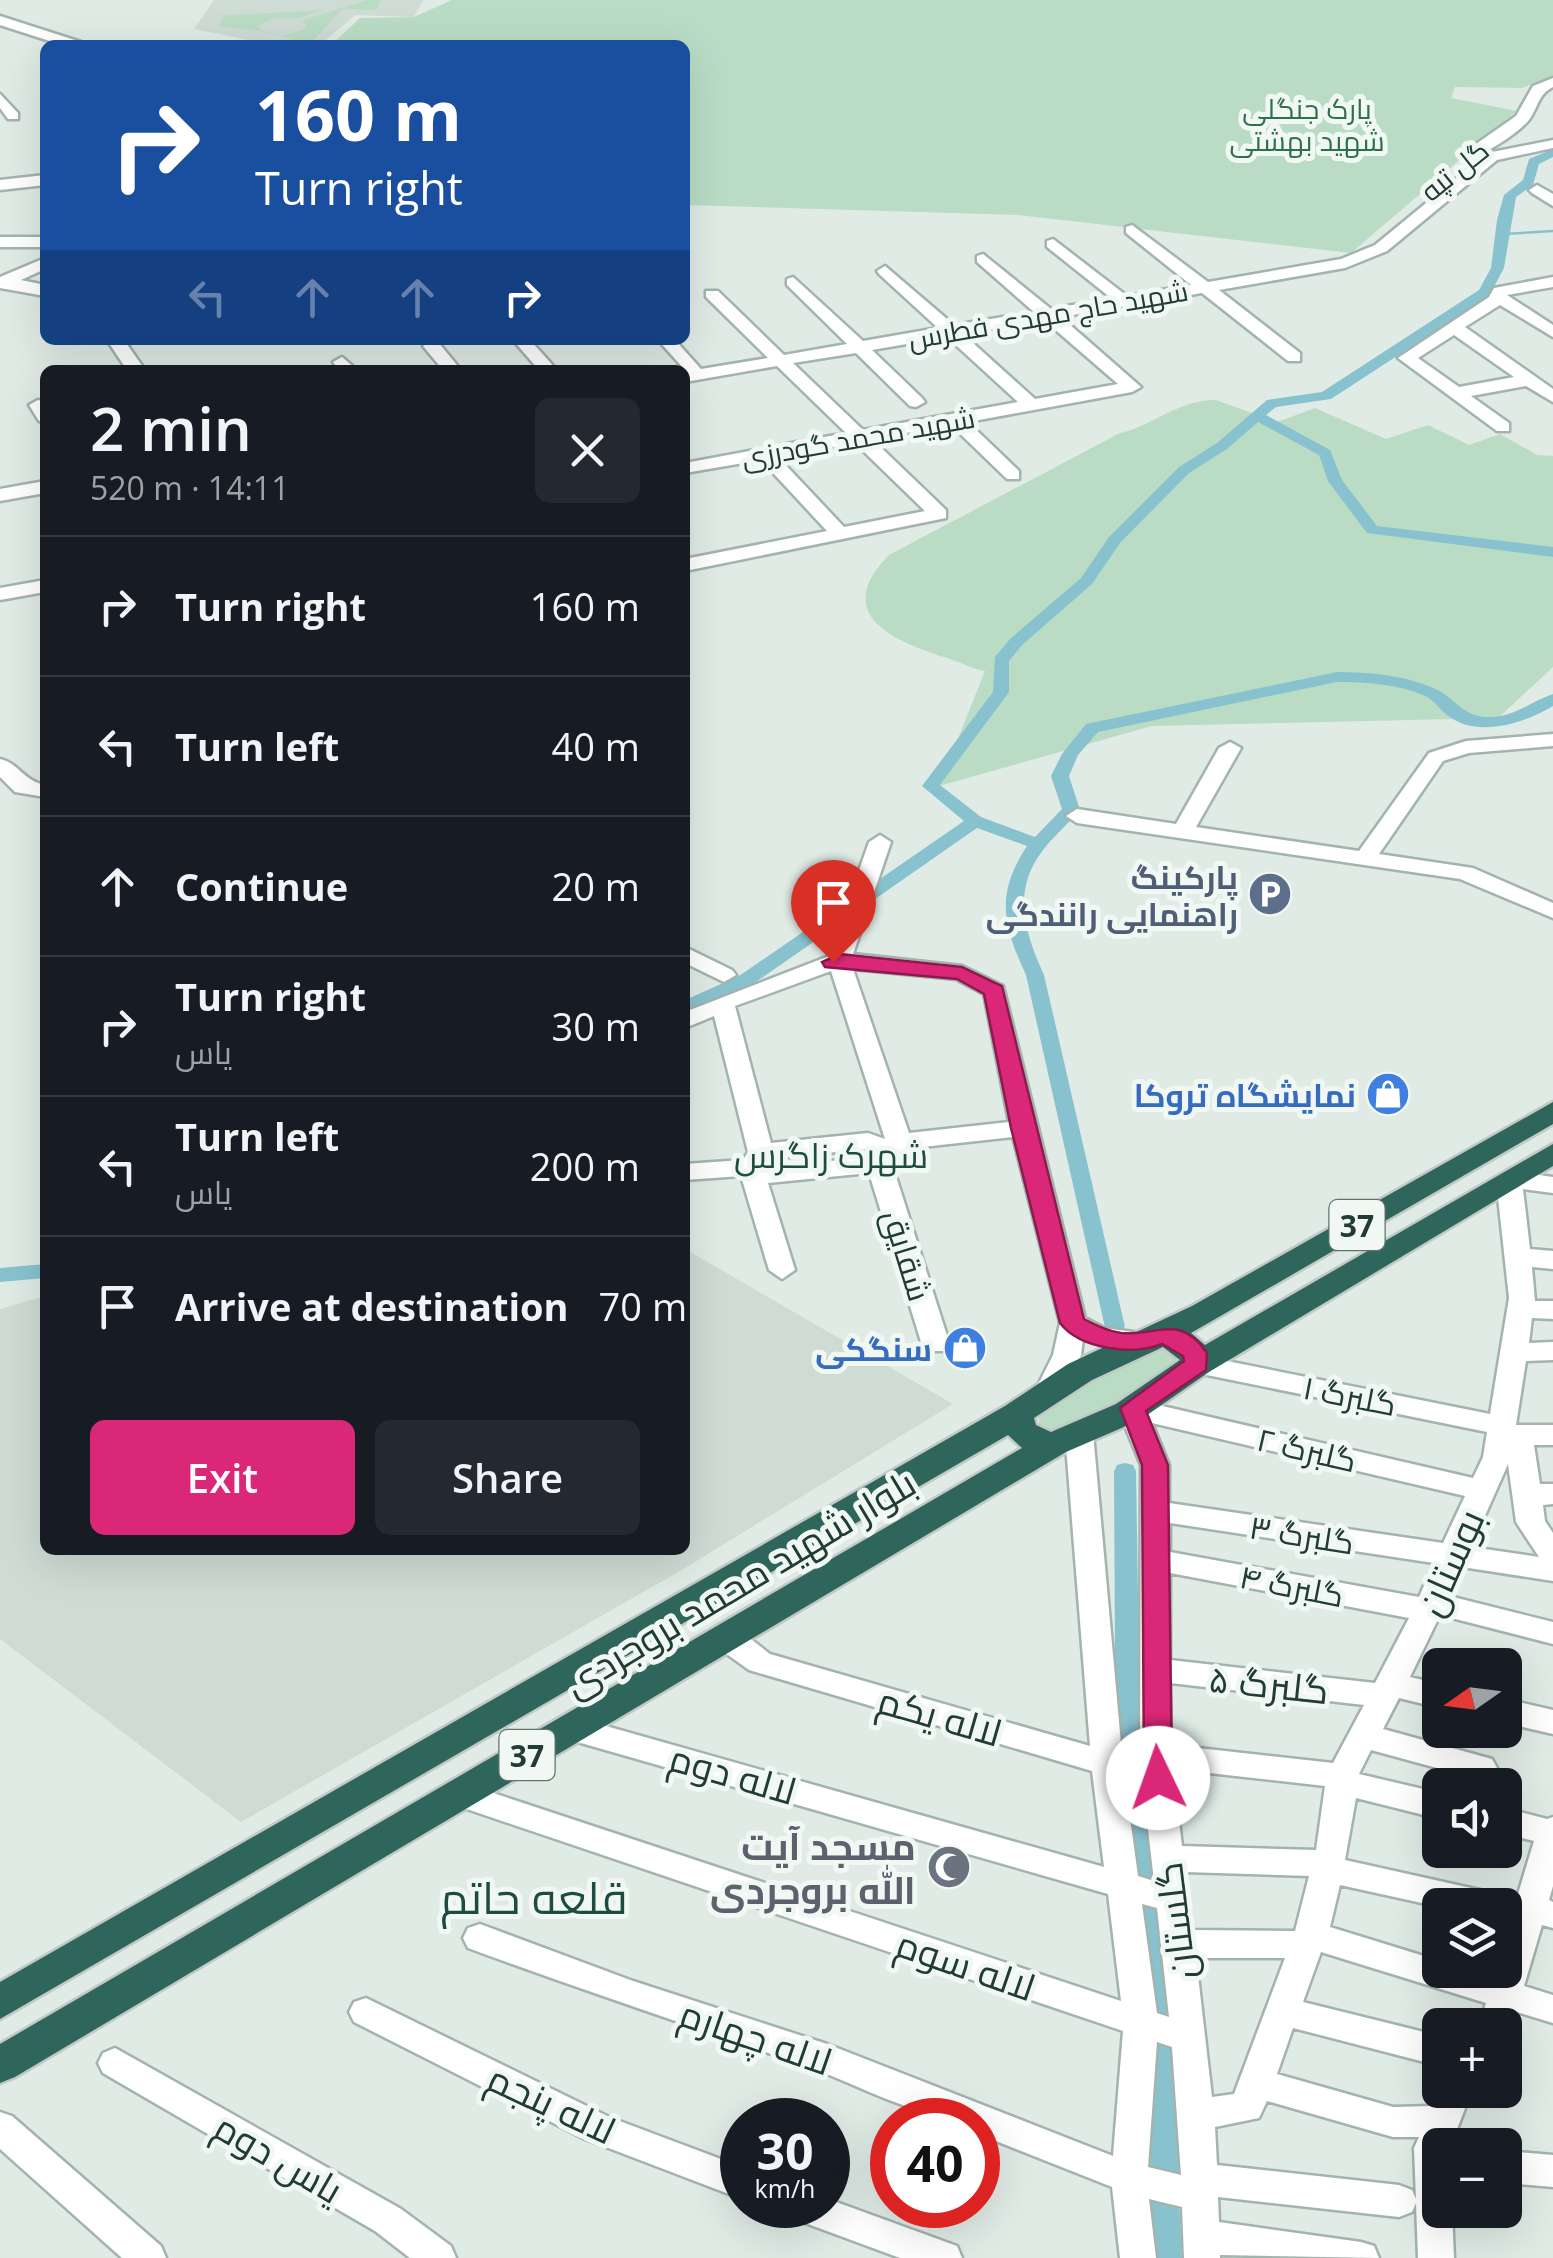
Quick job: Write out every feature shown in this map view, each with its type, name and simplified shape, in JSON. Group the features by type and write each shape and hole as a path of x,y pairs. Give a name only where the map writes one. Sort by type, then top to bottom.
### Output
{"highway":[{"name":"37","path":"1017,1414 1080,1372 1204,1314 1553,1112"},
{"name":"37","path":"1066,1439 1132,1408 1197,1364 1553,1153"},
{"path":"1153,1338 1185,1342 1195,1353 1197,1364"},
{"path":"1017,1414 1018,1428 1027,1437 1066,1439"},
{"name":"بلوار شهید محمد بروجردی","path":"0,2002 1017,1414"},
{"name":"بلوار شهید محمد بروجردی","path":"0,2065 1066,1439"}],"street":[{"path":"0,20 62,40"},
{"path":"0,35 22,26"},
{"name":"گل تپه","path":"1549,144 1492,156 1402,230 1398,216 1482,146 1522,119 1538,89 1553,82"},
{"path":"0,98 13,116"},
{"path":"0,185 40,181"},
{"path":"1537,190 1553,200"},
{"path":"1132,230 1294,357"},
{"name":"شهید حاج مهدی فطرس","path":"691,376 1358,259 1382,248 1402,230"},
{"path":"0,242 40,242"},
{"path":"1053,244 1124,301"},
{"path":"984,259 1048,314"},
{"path":"0,284 40,265"},
{"path":"886,271 1032,405"},
{"path":"793,282 916,402"},
{"path":"1504,427 1407,358 1454,328 1500,291 1553,282"},
{"path":"0,284 19,283 40,289"},
{"path":"694,564 939,514 712,294"},
{"path":"1498,296 1553,332"},
{"name":"شهید محمد گودرزی","path":"690,467 1132,387 1048,314"},
{"path":"1454,328 1553,397"},
{"path":"526,345 544,365"},
{"path":"432,346 448,365"},
{"path":"1456,393 1528,380"},
{"path":"955,419 1013,475"},
{"path":"766,454 841,535"},
{"path":"0,495 40,488"},
{"path":"0,594 40,587"},
{"path":"1366,856 1436,757 1466,748 1553,740"},
{"path":"1182,833 1230,748"},
{"path":"0,766 34,789"},
{"path":"0,780 34,789"},
{"path":"1078,816 1464,873 1553,911"},
{"path":"840,960 880,842"},
{"path":"690,957 724,975"},
{"path":"690,1019 840,960 962,973 994,991 1022,1128 1072,1323 1067,1355 1048,1393"},
{"name":"شقایق","path":"840,960 936,1345"},
{"path":"722,1003 782,1270"},
{"path":"690,1171 868,1141 888,1152 1022,1128"},
{"path":"1509,1179 1553,1185"},
{"name":"بوستان","path":"1197,2114 1248,2107 1308,1940 1327,1866 1342,1779 1430,1606 1507,1432 1521,1308 1520,1257 1509,1179"},
{"path":"1520,1257 1553,1260"},
{"path":"1521,1308 1553,1310"},
{"path":"1072,1323 1099,1336 1153,1338"},
{"path":"1516,1352 1553,1351"},
{"name":"گلبرگ ۱","path":"1197,1364 1507,1432 1553,1435"},
{"name":"گلبرگ ۲","path":"1132,1408 1482,1490"},
{"name":"گلستان","path":"1132,1408 1155,1465 1157,1767 1197,2114 1202,2247"},
{"path":"1507,1432 1540,1495 1531,1522 1553,1556"},
{"name":"گلستان","path":"1066,1439 1142,2023 1129,2178 1138,2258"},
{"name":"گلبرگ ۳","path":"1156,1511 1553,1570"},
{"name":"گلبرگ ۴","path":"1157,1560 1430,1606 1553,1633"},
{"name":"لاله یکم","path":"728,1639 760,1662 1107,1764 1342,1779 1422,1801"},
{"name":"گلبرگ ۵","path":"1156,1670 1422,1694"},
{"path":"1522,1715 1553,1722"},
{"name":"لاله دوم","path":"574,1728 1172,1899"},
{"path":"1362,1735 1481,1768"},
{"name":"لاله سوم","path":"460,1794 1188,2038"},
{"path":"1501,2008 1552,1831 1522,1825"},
{"path":"1167,1859 1327,1866 1422,1889"},
{"name":"لاله چهارم","path":"480,1938 627,1993 816,2054 1129,2178 1399,2201"},
{"path":"1177,1944 1308,1940 1505,1992 1553,2009"},
{"path":"1284,2011 1422,2046"},
{"name":"لاله پنجم","path":"366,2012 597,2128 720,2176"},
{"name":"یاس دوم","path":"115,2063 388,2220 438,2258"},
{"path":"1257,2083 1393,2122 1442,2108"},
{"path":"0,2128 148,2258"},
{"path":"1522,2168 1553,2171"},
{"path":"850,2224 944,2258"},
{"path":"1436,2228 1436,2258"},
{"path":"1202,2247 1361,2258"}],"shaded area":[{"path":"214,0 423,0 414,17 355,15 326,40 249,40 194,29"},
{"path":"690,1252 953,1404 680,1571 241,1822 0,1639 0,1309 40,1297 40,1555 690,1555"}],"green space":[{"path":"368,0 381,0 376,10 343,9 314,40 292,40 278,35 307,28 304,20"},
{"name":"پارک جنگلی شهید بهشتی","path":"452,0 1553,0 1553,76 1522,88 1455,87 1451,98 1517,111 1351,253 1018,215 690,205 690,40 336,40 360,18 414,17"},
{"path":"323,10 299,18 272,19 257,26 265,32 218,26 224,17 217,16"},
{"path":"1216,400 1277,422 1315,408 1386,439 1428,425 1469,445 1500,434 1537,455 1553,456 1553,667 1498,718 1152,726 939,786 985,671 907,643 876,623 867,609 866,594 872,576 889,555 1118,434 1178,408"},
{"path":"1156,1349 1168,1351 1177,1360 1156,1383 1055,1433 1039,1424 1039,1414 1063,1392"}],"waterway":[{"path":"975,821 931,786 1001,692 1001,660 1016,642 1087,581 1114,540 1184,470 1222,446 1272,403 1326,396 1484,293 1498,268 1510,195 1529,182 1533,162 1553,153"},
{"path":"1504,234 1553,231"},
{"path":"1257,416 1325,453 1335,481 1372,530 1553,552"},
{"path":"1114,1327 1035,975 1023,948 1013,904 1023,867 1071,810 1060,776 1070,754 1092,728 1337,677 1413,686 1439,697 1458,715 1483,721 1520,716 1553,699"},
{"path":"690,1005 746,980 975,821"},
{"path":"975,821 1037,844"},
{"path":"0,1275 40,1271"},
{"path":"1125,1471 1127,1657 1137,1760"},
{"path":"1138,1784 1147,1879"},
{"path":"1151,1906 1160,2019"},
{"path":"1161,2041 1165,2172"},
{"path":"1165,2200 1167,2258"}],"place":[{"name":"پارکینگ راهنمایی رانندگی","path":"1270,894"},
{"name":"نمایشگاه تروکا","path":"1388,1094"},
{"name":"سنگکی","path":"965,1348"},
{"name":"مسجد آیت الله بروجردی","path":"949,1867"}],"district":[{"name":"شهرک زاگرس","path":"831,1154"},
{"name":"قلعه حاتم","path":"534,1896"}],"route":[{"path":"833,962 962,973 994,991 1022,1128 1072,1323 1099,1336 1123,1341 1146,1341 1160,1335 1174,1337 1195,1353 1197,1364 1132,1408 1155,1465 1158,1778"}]}
